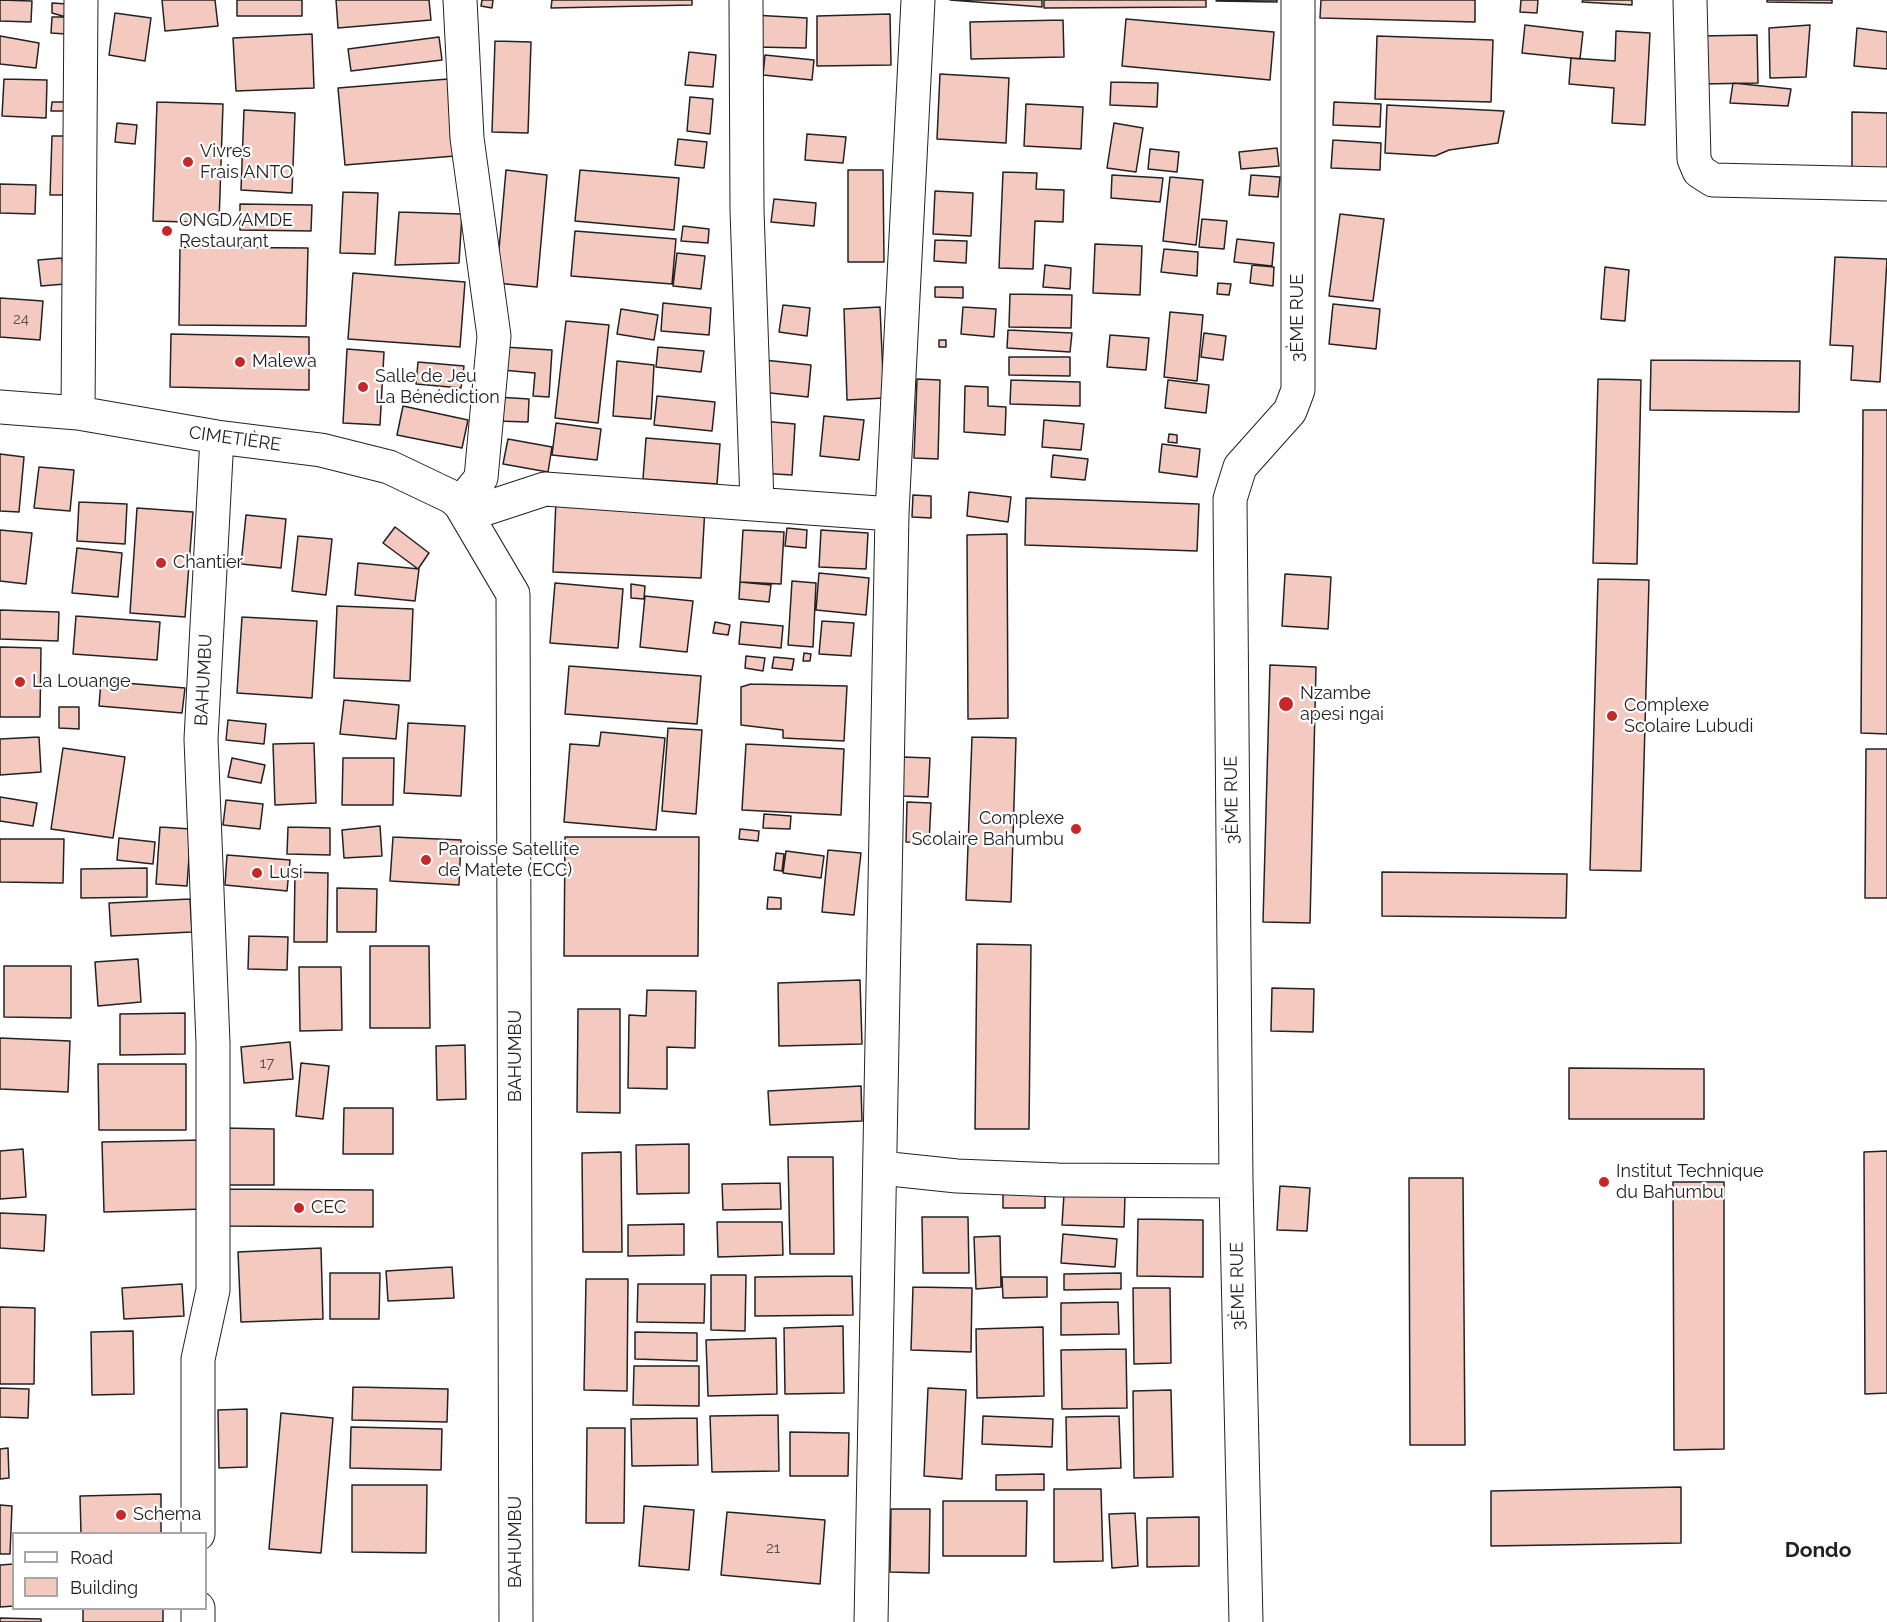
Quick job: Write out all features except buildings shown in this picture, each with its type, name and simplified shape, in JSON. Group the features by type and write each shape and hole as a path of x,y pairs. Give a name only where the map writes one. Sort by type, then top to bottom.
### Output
{"street":[{"path":"78,413 81,0"},
{"path":"460,0 467,138 494,336 481,478 460,504 481,510 545,489 892,514"},
{"path":"746,0 747,210 757,503"},
{"path":"871,1622 892,514 918,0"},
{"name":"3ÈME RUE","path":"1245,1622 1236,1181 1230,499 1240,467 1290,411 1298,390 1298,0"},
{"path":"1690,0 1694,159 1699,171 1713,180 1887,184"},
{"name":"CIMETIÈRE","path":"0,407 78,413 217,437 321,450 389,467 452,497 460,504"},
{"name":"BAHUMBU","path":"198,1532 198,1359 213,1290 213,1043 201,739 217,437"},
{"name":"BAHUMBU","path":"460,504 513,594 516,1622"},
{"path":"881,1168 957,1176 1058,1180 1236,1181"}],"place":[{"name":"Vivres Frais ANTO","path":"188,162"},
{"name":"ONGD/AMDE Restaurant","path":"167,231"},
{"name":"Malewa","path":"240,362"},
{"name":"Salle de Jeu La Bénédiction","path":"363,387"},
{"name":"Chantier","path":"161,563"},
{"name":"La Louange","path":"20,682"},
{"name":"Nzambe apesi ngai","path":"1286,704"},
{"name":"Complexe Scolaire Lubudi","path":"1612,716"},
{"name":"Complexe Scolaire Bahumbu","path":"1076,829"},
{"name":"Paroisse Satellite de Matete (ECC)","path":"426,860"},
{"name":"Lusi","path":"257,873"},
{"name":"Institut Technique du Bahumbu","path":"1604,1182"},
{"name":"CEC","path":"299,1208"},
{"name":"Schema","path":"121,1515"}],"district":[{"name":"Dondo","path":"1818,1551"}]}
